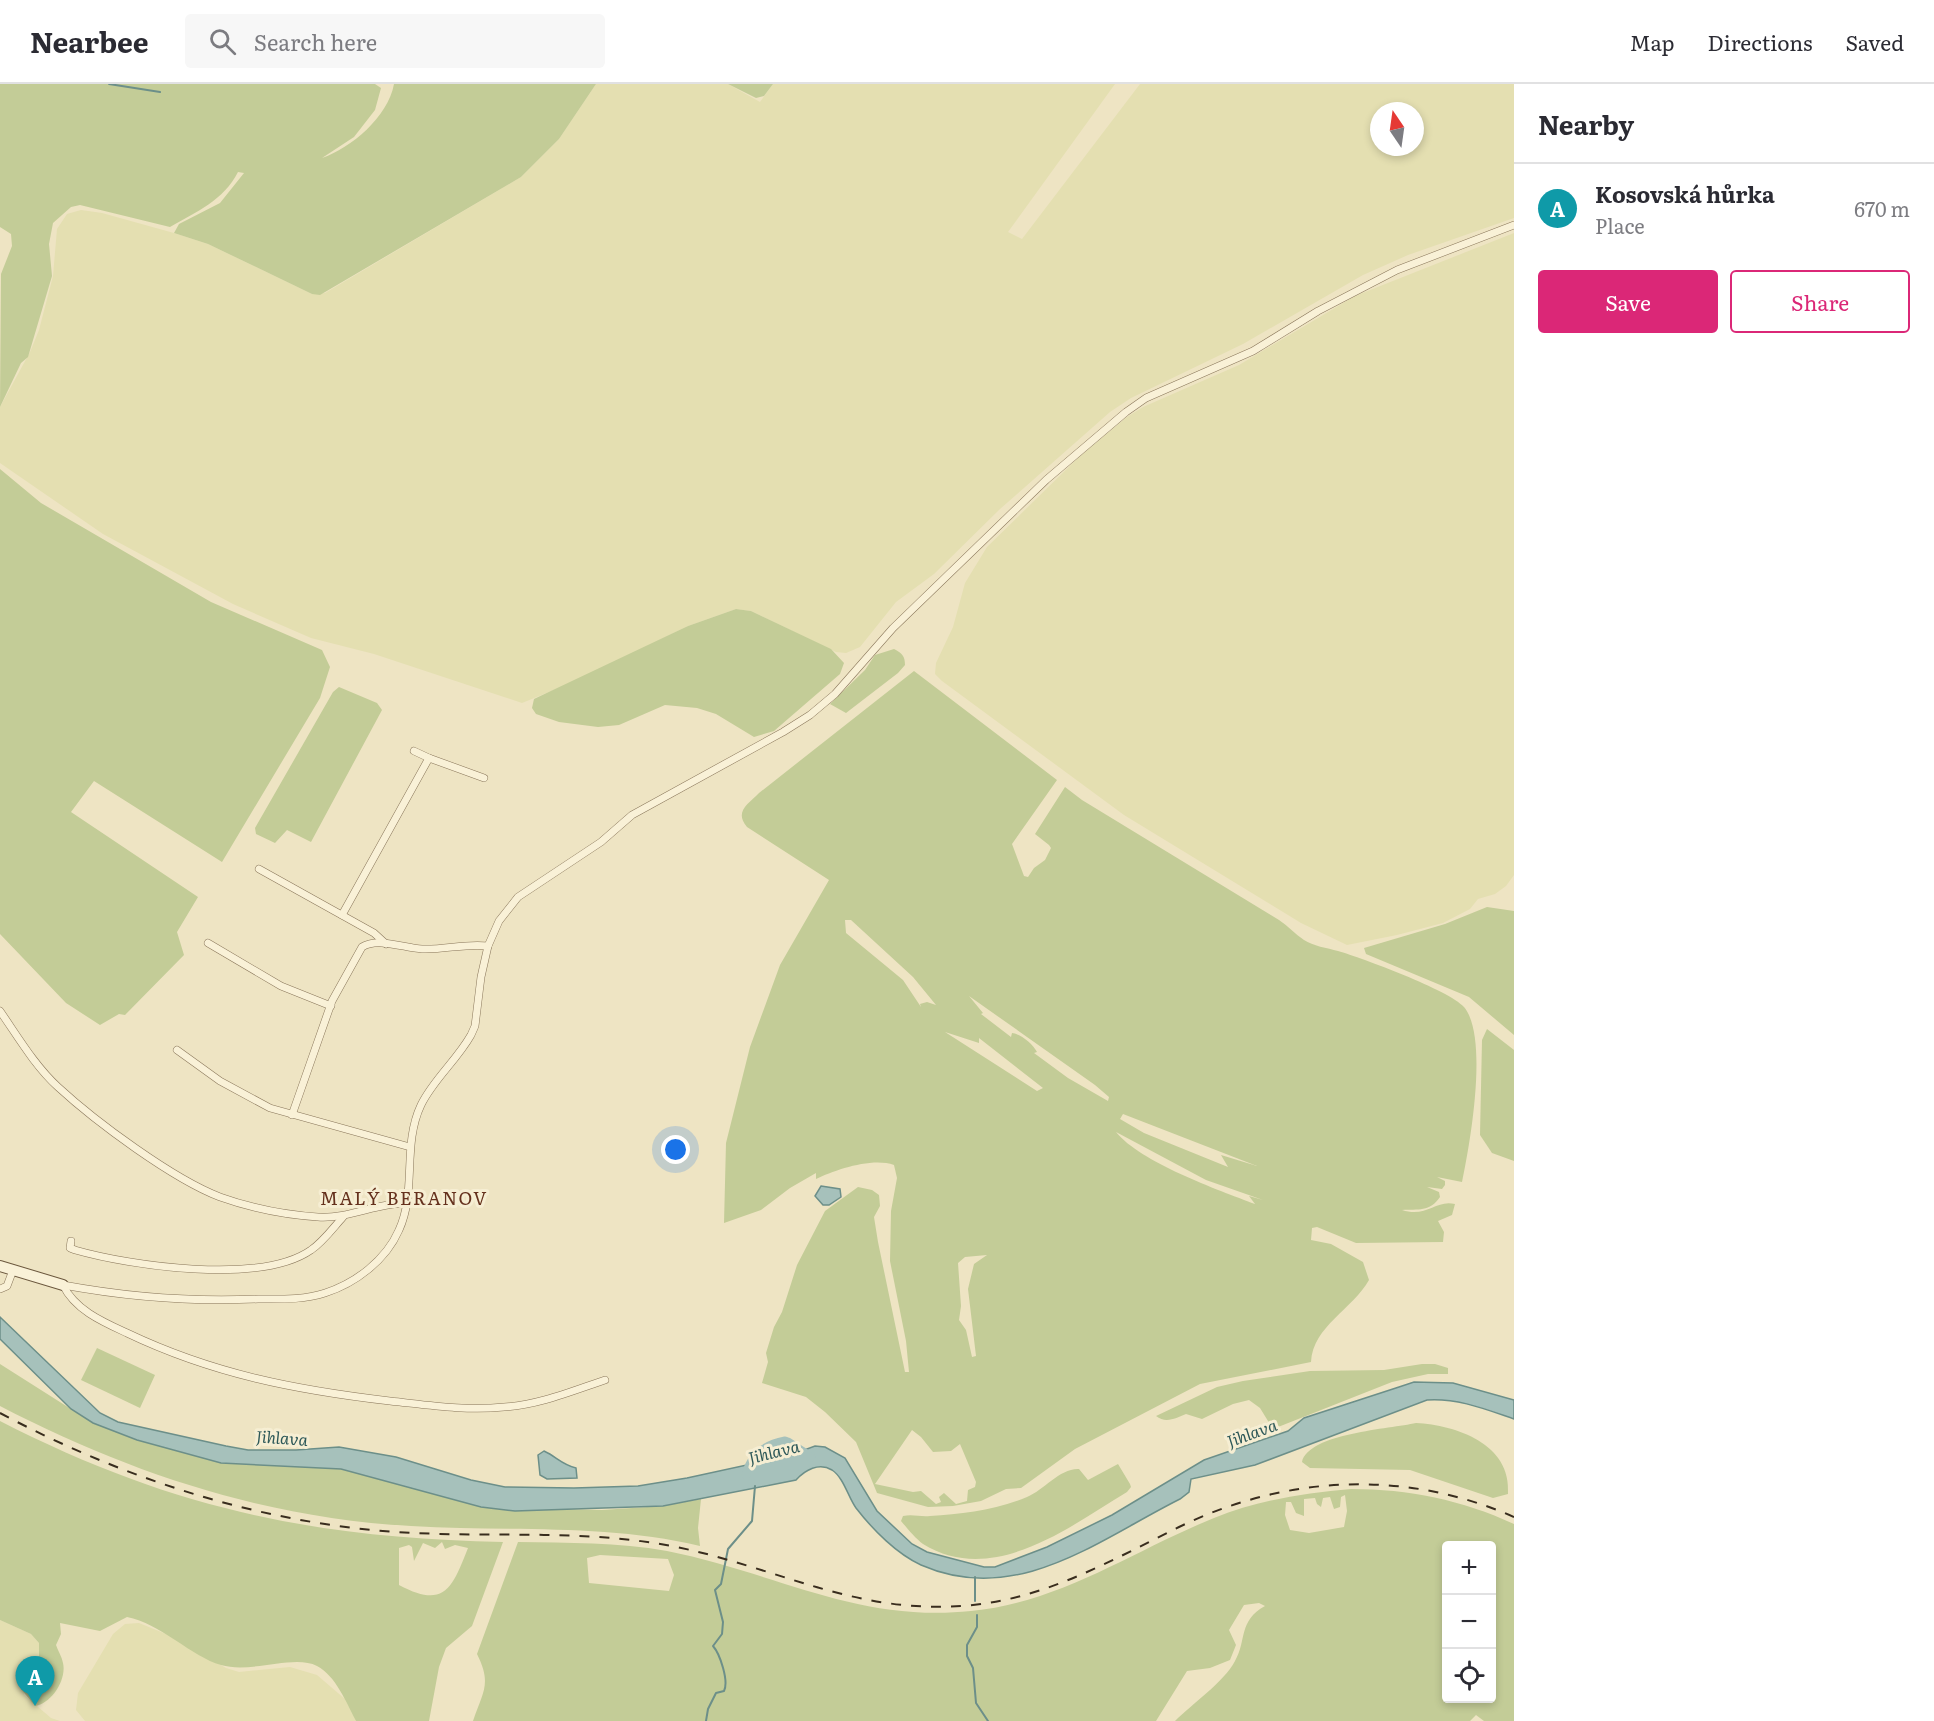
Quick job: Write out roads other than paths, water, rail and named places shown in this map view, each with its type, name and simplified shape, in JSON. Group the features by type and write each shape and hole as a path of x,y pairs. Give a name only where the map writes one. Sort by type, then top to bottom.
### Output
{"street":[{"path":"0,1266 63,1285 147,1298 235,1300 312,1296 345,1285 381,1257 399,1232 407,1203 410,1147 421,1105 464,1048 475,1026 481,977 488,946 510,905 526,890 601,842 632,815 783,732 835,694 892,628 1046,480 1126,412 1146,398 1253,351 1318,311 1388,274 1514,225"},
{"path":"414,751 484,778"},
{"path":"342,915 429,758"},
{"path":"259,869 374,933 386,944"},
{"path":"208,943 280,986 331,1006"},
{"path":"292,1115 331,1006 362,947 367,944 423,949 476,944 488,946"},
{"path":"0,1011 58,1087 128,1141 209,1192 246,1205 315,1217 343,1217 382,1205 407,1203"},
{"path":"177,1050 220,1081 260,1103 292,1115 410,1147"},
{"path":"71,1241 69,1248 115,1261 238,1270 276,1263 311,1250 343,1217"},
{"path":"0,1289 7,1286 13,1270"},
{"path":"63,1285 68,1295 81,1308 109,1325 159,1349 208,1367 286,1387 478,1409 520,1406 605,1380"}],"water":[{"path":"821,1186 840,1189 841,1197 829,1205 823,1205 815,1196"},
{"path":"0,1317 100,1413 118,1422 248,1450 339,1447 396,1457 471,1480 505,1487 574,1488 638,1486 687,1478 788,1456 815,1446 825,1447 845,1458 877,1511 912,1544 927,1552 984,1567 995,1567 1047,1547 1112,1515 1204,1460 1288,1431 1304,1418 1414,1382 1453,1383 1514,1400 1514,1419 1461,1402 1427,1400 1255,1465 1191,1479 1189,1492 1180,1499 1056,1563 1024,1573 990,1578 956,1576 921,1565 894,1548 856,1508 836,1473 822,1467 808,1470 796,1480 663,1506 515,1511 481,1507 341,1469 221,1463 137,1440 93,1423 71,1409 0,1339"},
{"path":"544,1451 576,1468 577,1478 547,1479 540,1475 538,1455"}],"waterway":[{"path":"109,84 160,92"},
{"name":"Jihlava","path":"746,1475 751,1462 760,1452 771,1445 785,1441"},
{"name":"Jihlava","path":"788,1442 811,1457"},
{"path":"706,1721 708,1709 716,1693 724,1691 725,1687 723,1668 713,1646 722,1634 723,1622 715,1590 721,1584 728,1549 752,1521 755,1486"},
{"path":"975,1577 975,1601"},
{"path":"977,1615 977,1627 967,1645 967,1656 973,1668 976,1703 988,1721"}],"railway":[{"path":"0,1413 98,1459 149,1479 253,1510 360,1529 414,1533 572,1536 635,1540 706,1554 853,1597 890,1604 930,1607 1001,1601 1054,1586 1220,1510 1261,1497 1303,1488 1346,1484 1388,1485 1431,1491 1473,1502 1514,1517"}],"place":[{"name":"Kosovská hůrka","path":"35,1706"}],"district":[{"name":"MALÝ BERANOV","path":"404,1199"}]}
